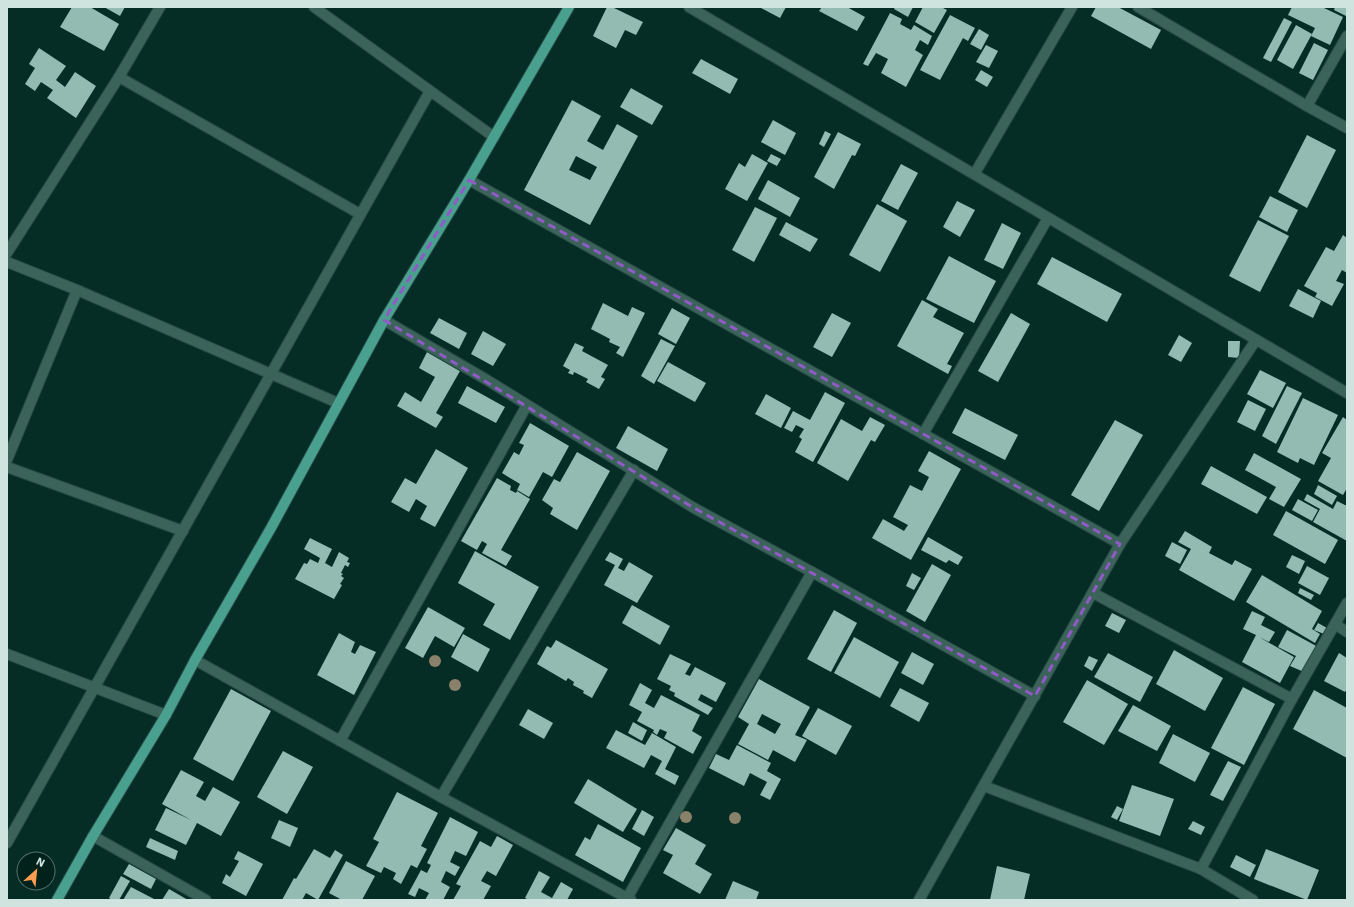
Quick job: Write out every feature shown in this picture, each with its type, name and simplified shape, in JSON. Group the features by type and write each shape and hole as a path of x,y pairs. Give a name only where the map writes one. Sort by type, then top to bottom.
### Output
{"main road":[{"path":"57,900 93,836 166,715 195,660 271,528 384,320 494,138 570,7"}],"street":[{"path":"7,254 119,77 160,7"},
{"path":"314,7 494,138"},
{"path":"689,7 975,173 1048,218 1347,393"},
{"path":"975,173 1072,7"},
{"path":"1138,7 1347,128"},
{"path":"1307,106 1347,36"},
{"path":"119,77 360,214"},
{"path":"7,844 430,91"},
{"path":"469,180 1120,544"},
{"path":"923,434 1048,218"},
{"path":"7,262 77,290 270,375 338,403"},
{"path":"7,460 77,290"},
{"path":"384,320 527,404 694,508 1035,696"},
{"path":"919,900 1120,544 1256,340"},
{"path":"340,741 527,404"},
{"path":"7,467 183,530"},
{"path":"441,797 634,470"},
{"path":"195,660 628,899 812,572"},
{"path":"1093,593 1292,699"},
{"path":"1201,869 1292,699 1347,603"},
{"path":"1335,624 1347,632"},
{"path":"7,654 166,715"},
{"path":"984,786 1201,869 1253,900"},
{"path":"93,836 206,900"}],"highlighted area":[{"path":"469,180 1120,544 1035,696 694,508 384,320"}],"building":[{"path":"72,7 90,7 119,24 104,51 60,27"},
{"path":"104,7 125,7 120,16"},
{"path":"607,7 612,7 643,22 636,35 625,30 616,48 593,36"},
{"path":"759,7 786,7 780,18"},
{"path":"822,7 847,7 865,17 857,31 819,11"},
{"path":"895,7 913,7 908,17 894,9"},
{"path":"923,7 941,7 947,10 934,33 915,22"},
{"path":"1096,7 1118,7 1161,30 1151,49 1091,16"},
{"path":"1292,7 1322,7 1343,17 1330,45 1311,36 1315,28 1288,15"},
{"path":"1335,7 1347,7 1346,16 1334,10"},
{"path":"890,13 902,19 900,24 911,30 914,25 932,36 928,45 920,40 915,50 923,55 906,87 881,73 888,59 876,53 868,66 863,64"},
{"path":"950,15 975,28 968,41 963,38 940,80 920,70"},
{"path":"1284,18 1292,22 1271,62 1263,58"},
{"path":"1296,25 1312,34 1293,69 1277,60"},
{"path":"979,29 989,35 981,50 970,44"},
{"path":"1314,43 1328,50 1313,80 1299,73"},
{"path":"986,45 998,51 989,68 976,62"},
{"path":"39,48 66,66 56,80 65,87 75,72 96,86 76,118 47,98 53,90 41,82 35,91 25,84 35,68 29,64"},
{"path":"701,59 738,79 730,94 692,73"},
{"path":"981,70 993,77 987,87 975,80"},
{"path":"631,88 663,106 652,125 620,107"},
{"path":"572,100 601,116 587,141 603,150 617,124 638,136 590,225 524,190","holes":["576,156 597,167 590,180 569,170"]},
{"path":"773,120 796,133 785,155 761,142"},
{"path":"825,131 831,134 824,147 819,144"},
{"path":"838,132 861,144 855,156 852,155 834,189 814,177"},
{"path":"1307,135 1336,150 1307,208 1278,192"},
{"path":"752,154 768,163 747,201 725,189 739,163 745,167"},
{"path":"771,154 781,159 777,166 767,161"},
{"path":"901,164 918,173 898,210 881,201"},
{"path":"768,180 800,198 790,217 758,199"},
{"path":"1270,196 1298,210 1287,232 1259,217"},
{"path":"957,201 975,210 960,237 943,227"},
{"path":"877,204 907,221 880,272 849,255"},
{"path":"755,207 777,218 754,262 732,250"},
{"path":"1258,220 1289,236 1260,292 1229,276"},
{"path":"786,222 818,239 810,252 779,235"},
{"path":"1002,223 1021,233 1003,269 984,260"},
{"path":"1343,235 1347,238 1347,273 1342,270 1336,281 1344,284 1332,306 1315,297 1317,293 1304,286 1326,247 1334,251"},
{"path":"949,256 996,281 974,323 926,299"},
{"path":"1052,257 1122,294 1107,322 1037,284"},
{"path":"1298,289 1321,301 1313,318 1289,306"},
{"path":"922,300 938,309 933,317 964,333 947,364 952,366 948,374 897,346"},
{"path":"603,303 628,316 632,307 645,313 623,357 616,353 620,347 609,342 610,339 591,329"},
{"path":"672,308 690,318 676,344 658,334"},
{"path":"832,313 851,323 832,357 813,347"},
{"path":"1011,313 1030,324 998,382 978,371"},
{"path":"439,318 467,333 459,349 430,333"},
{"path":"483,331 506,344 493,366 471,354"},
{"path":"1179,335 1192,343 1181,362 1168,355"},
{"path":"661,339 675,346 654,384 641,376"},
{"path":"1228,341 1240,341 1239,358 1228,357"},
{"path":"575,343 584,347 582,351 608,365 601,377 605,379 599,389 586,382 588,379 574,372 573,375 568,373 570,370 563,366"},
{"path":"427,352 460,371 436,413 443,417 436,428 397,406 405,392 421,402 435,377 419,368"},
{"path":"668,362 706,383 695,402 657,381"},
{"path":"1260,370 1286,383 1273,408 1247,394"},
{"path":"467,386 505,407 496,423 458,403"},
{"path":"1287,386 1302,393 1276,444 1262,436"},
{"path":"825,392 845,403 813,462 795,452 802,439 799,437 804,429 796,425 792,432 784,428 793,411 810,420"},
{"path":"766,394 791,408 781,428 755,414"},
{"path":"1303,398 1338,415 1314,465 1300,458 1298,463 1277,452"},
{"path":"1248,400 1266,409 1255,431 1237,422"},
{"path":"965,408 1018,435 1005,460 952,433"},
{"path":"870,417 885,425 875,442 871,440 848,481 817,463 841,419 862,431"},
{"path":"1343,417 1347,420 1347,488 1343,495 1318,481 1331,458 1322,453"},
{"path":"1115,420 1143,435 1099,511 1071,495"},
{"path":"530,423 569,446 552,477 543,472 529,497 517,490 520,484 502,473 514,452 519,455 524,445 519,443"},
{"path":"628,426 668,449 657,471 616,448"},
{"path":"436,449 468,468 435,527 420,519 427,506 416,499 409,512 391,502 405,478 416,484"},
{"path":"929,451 961,469 911,560 872,538 883,519 904,531 908,525 893,517 910,485 922,491 929,477 918,471"},
{"path":"577,452 610,471 577,530 550,514 553,508 542,500 554,479 560,482"},
{"path":"1254,453 1301,479 1284,507 1269,499 1276,487 1245,470"},
{"path":"1211,466 1267,497 1257,514 1201,484"},
{"path":"497,478 511,486 510,490 516,493 517,491 530,499 501,550 512,556 506,566 482,553 487,544 482,541 477,550 461,541"},
{"path":"1318,485 1337,496 1332,505 1314,494"},
{"path":"1307,494 1333,509 1337,501 1347,506 1347,541 1313,522 1320,509 1304,500"},
{"path":"1298,499 1318,510 1312,521 1292,510"},
{"path":"1286,511 1338,540 1325,564 1273,535"},
{"path":"1185,531 1212,547 1209,553 1232,565 1235,560 1252,569 1234,601 1179,570 1191,549 1178,542"},
{"path":"928,537 963,557 958,565 949,560 946,563 921,550"},
{"path":"310,538 332,549 325,563 332,567 339,552 349,558 347,562 350,563 348,567 345,565 341,573 343,574 341,576 344,578 340,584 342,585 334,599 295,579 304,563 307,564 310,559 318,563 320,558 304,549"},
{"path":"1172,542 1187,550 1180,564 1165,556"},
{"path":"475,551 539,587 510,640 483,625 495,604 458,583"},
{"path":"610,552 623,559 618,568 624,571 629,562 653,576 637,603 604,585 615,565 605,560"},
{"path":"1292,555 1305,561 1299,574 1286,567"},
{"path":"932,564 951,575 925,622 906,611"},
{"path":"1307,566 1329,578 1320,595 1298,583"},
{"path":"912,573 921,578 914,590 906,586"},
{"path":"1262,575 1322,611 1312,629 1320,634 1315,643 1246,602"},
{"path":"1300,588 1314,595 1311,600 1298,593"},
{"path":"632,605 670,626 660,645 622,623"},
{"path":"428,607 465,628 454,647 435,636 423,658 405,648"},
{"path":"834,610 857,623 831,672 807,659"},
{"path":"1252,611 1265,617 1261,625 1275,632 1269,642 1259,637 1294,657 1280,683 1242,662 1256,635 1243,629"},
{"path":"1112,613 1126,620 1119,633 1105,626"},
{"path":"1318,623 1327,628 1324,634 1314,630"},
{"path":"1287,630 1318,647 1304,672 1290,666 1296,656 1278,647"},
{"path":"339,633 355,642 351,652 355,654 360,645 376,652 354,695 317,675"},
{"path":"463,634 490,649 478,672 451,657"},
{"path":"854,637 899,662 880,698 834,673"},
{"path":"556,640 608,669 592,698 583,693 584,691 573,685 574,682 568,678 566,681 537,664 547,646 551,648"},
{"path":"1174,650 1223,678 1205,711 1156,684"},
{"path":"912,652 934,664 923,685 901,673"},
{"path":"1108,653 1153,677 1140,702 1094,677"},
{"path":"1339,653 1347,658 1347,689 1345,692 1324,681"},
{"path":"670,654 691,664 685,674 690,676 695,667 726,683 716,702 701,694 698,700 713,708 708,715 674,696 675,693 669,690 671,686 657,679"},
{"path":"1089,656 1098,660 1092,671 1084,666"},
{"path":"759,679 810,707 795,735 807,740 795,762 773,750 768,760 738,744 749,724 738,717","holes":["762,714 781,724 775,734 757,724"]},
{"path":"1087,680 1128,704 1104,745 1063,722"},
{"path":"640,683 652,690 645,703 654,708 661,695 700,715 692,731 702,737 693,754 664,738 667,732 660,729 657,735 653,732 654,730 637,721 642,712 629,705"},
{"path":"1243,687 1275,704 1244,765 1211,748"},
{"path":"900,688 929,703 919,722 890,706"},
{"path":"231,689 271,711 233,781 193,759"},
{"path":"1314,690 1347,708 1347,758 1293,729"},
{"path":"1133,705 1171,726 1157,751 1118,731"},
{"path":"818,708 852,726 836,755 802,736"},
{"path":"528,709 553,723 544,739 519,725"},
{"path":"633,722 647,730 642,741 628,733"},
{"path":"616,730 645,745 652,733 676,747 665,769 679,776 675,785 655,774 662,761 651,755 644,768 606,748"},
{"path":"1173,734 1210,753 1195,782 1159,763"},
{"path":"737,745 771,763 767,771 781,779 770,800 760,795 767,782 750,773 744,786 709,768 716,754 729,760"},
{"path":"283,751 313,767 287,814 257,797"},
{"path":"1228,761 1241,767 1223,801 1210,795"},
{"path":"181,770 204,782 196,796 205,801 213,787 240,802 221,836 197,823 186,845 155,830 166,808 191,820 162,804"},
{"path":"588,779 637,809 623,832 574,803"},
{"path":"1132,785 1174,799 1160,836 1119,821"},
{"path":"397,792 438,813 421,846 427,849 417,868 411,865 401,884 393,879 396,873 384,867 381,873 366,866 379,842 373,839"},
{"path":"1117,806 1123,809 1117,820 1111,817"},
{"path":"642,810 654,817 644,836 632,829"},
{"path":"450,817 478,832 466,856 455,851 450,862 460,867 455,876 446,871 441,882 450,887 443,900 425,900 429,893 419,888 415,897 408,894 421,870 427,873 431,865 427,863"},
{"path":"279,820 298,828 290,847 271,838"},
{"path":"1193,821 1205,827 1201,835 1188,829"},
{"path":"598,824 641,848 623,882 575,855 585,837 590,840"},
{"path":"676,828 706,845 695,864 712,874 700,894 663,873 673,855 663,850"},
{"path":"497,836 513,845 496,876 487,871 481,881 491,886 483,900 453,900 461,886 456,884 480,841 491,847"},
{"path":"150,838 178,851 175,860 146,847"},
{"path":"314,849 330,858 335,850 343,855 318,900 306,893 302,900 282,900 294,878 296,879"},
{"path":"1266,849 1319,870 1307,900 1254,879"},
{"path":"238,851 263,864 246,896 222,883 226,874 230,877 239,861 234,859"},
{"path":"1236,855 1256,865 1250,877 1230,867"},
{"path":"346,861 375,876 362,900 342,900 329,893"},
{"path":"129,864 156,879 151,889 123,874"},
{"path":"997,866 1030,874 1024,900 990,900"},
{"path":"539,871 550,877 541,892 552,898 561,882 573,889 567,900 529,900 525,898"},
{"path":"121,876 130,881 119,900 112,900 109,898"},
{"path":"733,881 759,892 756,900 725,900"},
{"path":"131,887 156,900 123,900"},
{"path":"169,889 188,900 162,900"}]}
